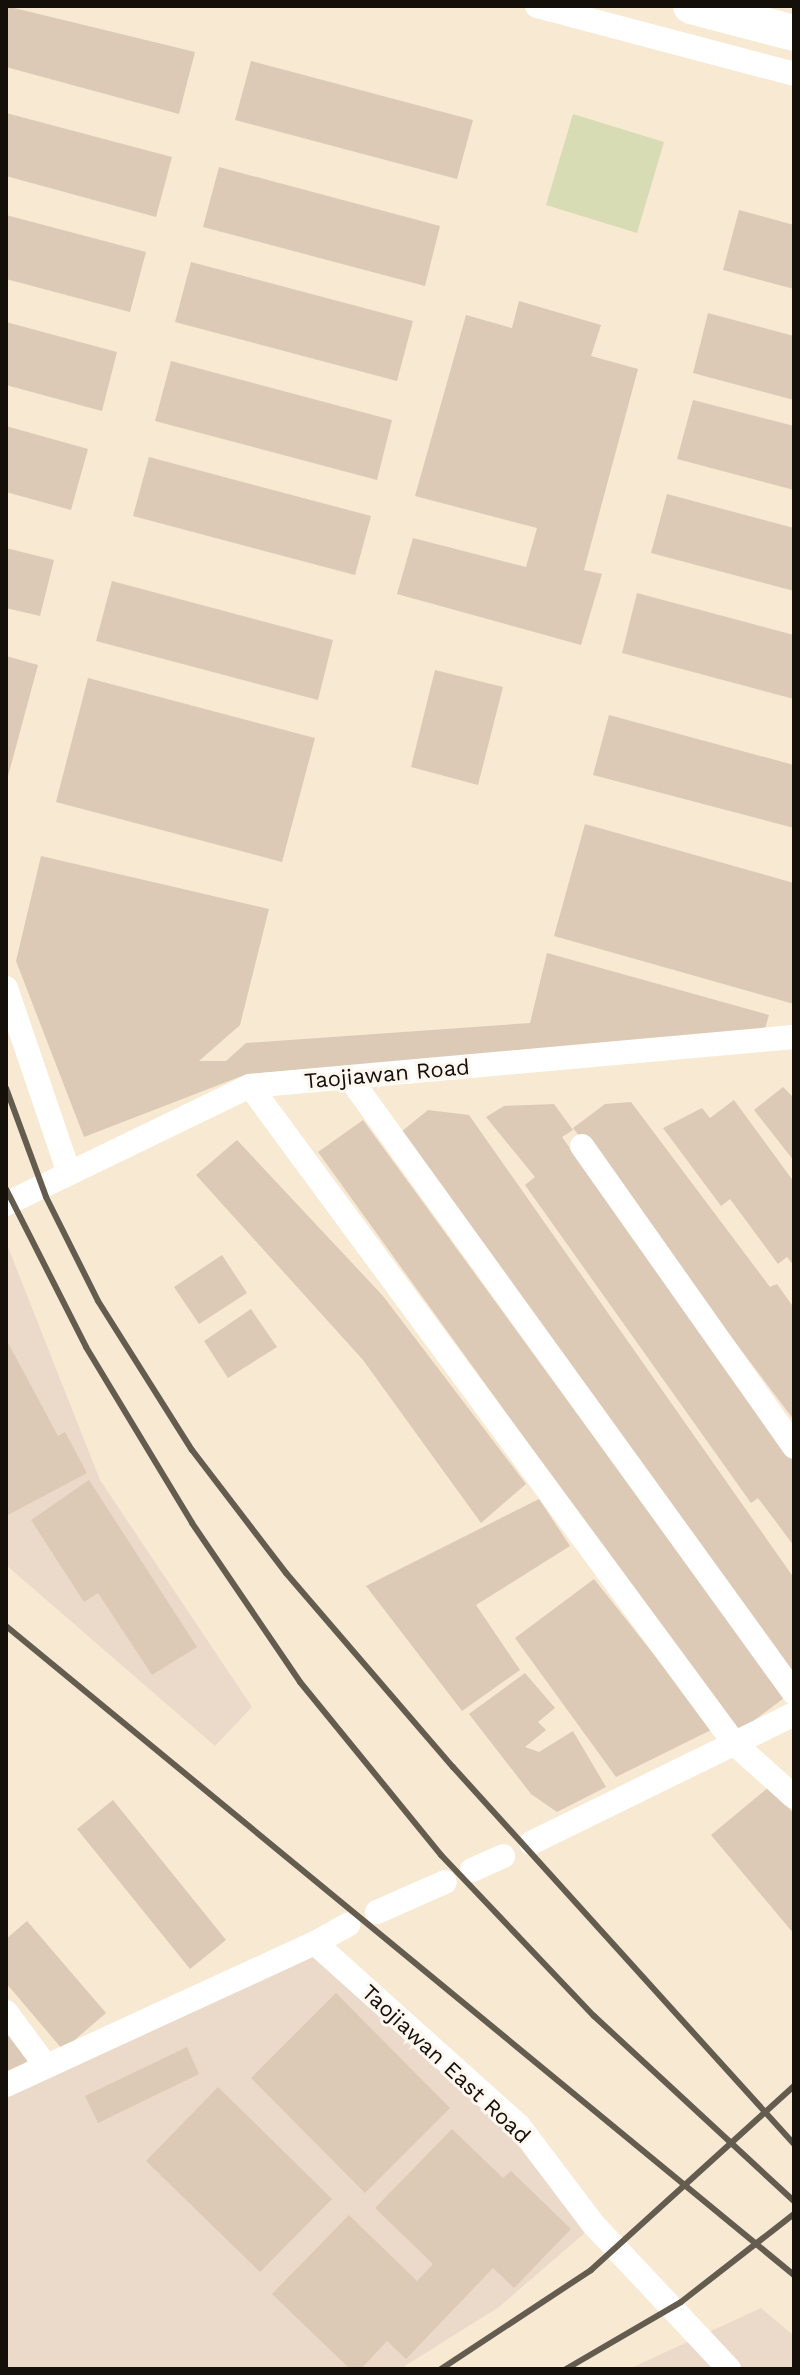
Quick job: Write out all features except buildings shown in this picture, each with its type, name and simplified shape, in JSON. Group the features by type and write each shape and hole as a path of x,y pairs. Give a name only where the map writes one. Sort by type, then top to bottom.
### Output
{"highway":[{"path":"691,6 794,33"}],"street":[{"path":"537,6 794,74"},
{"path":"6,988 69,1173"},
{"name":"Taojiawan Road","path":"6,1204 250,1086 794,1037"},
{"path":"349,1077 794,1693"},
{"path":"250,1086 735,1744 794,1797"},
{"path":"582,1146 794,1447"},
{"path":"531,1843 794,1714"},
{"path":"472,1870 503,1856"},
{"path":"377,1912 445,1882"},
{"path":"6,2085 348,1925"},
{"name":"Taojiawan East Road","path":"315,1943 519,2126 594,2225 729,2369"},
{"path":"6,2012 46,2066"}],"shaded area":[{"path":"6,1242 100,1480 252,1707 215,1746 6,1565"},
{"path":"315,1943 519,2126 594,2225 499,2307 400,2369 6,2369 6,2087"},
{"path":"761,2308 794,2336 794,2369 629,2369"}],"green space":[{"path":"573,114 664,142 637,233 546,205"}],"railway":[{"path":"6,1088 46,1197 98,1301 192,1450 286,1573 453,1767 794,2144"},
{"path":"6,1189 86,1347 192,1523 300,1682 441,1855 594,2016 794,2201"},
{"path":"6,1626 794,2275"},
{"path":"441,2369 591,2270 794,2086"},
{"path":"566,2369 681,2302 794,2214"}]}
